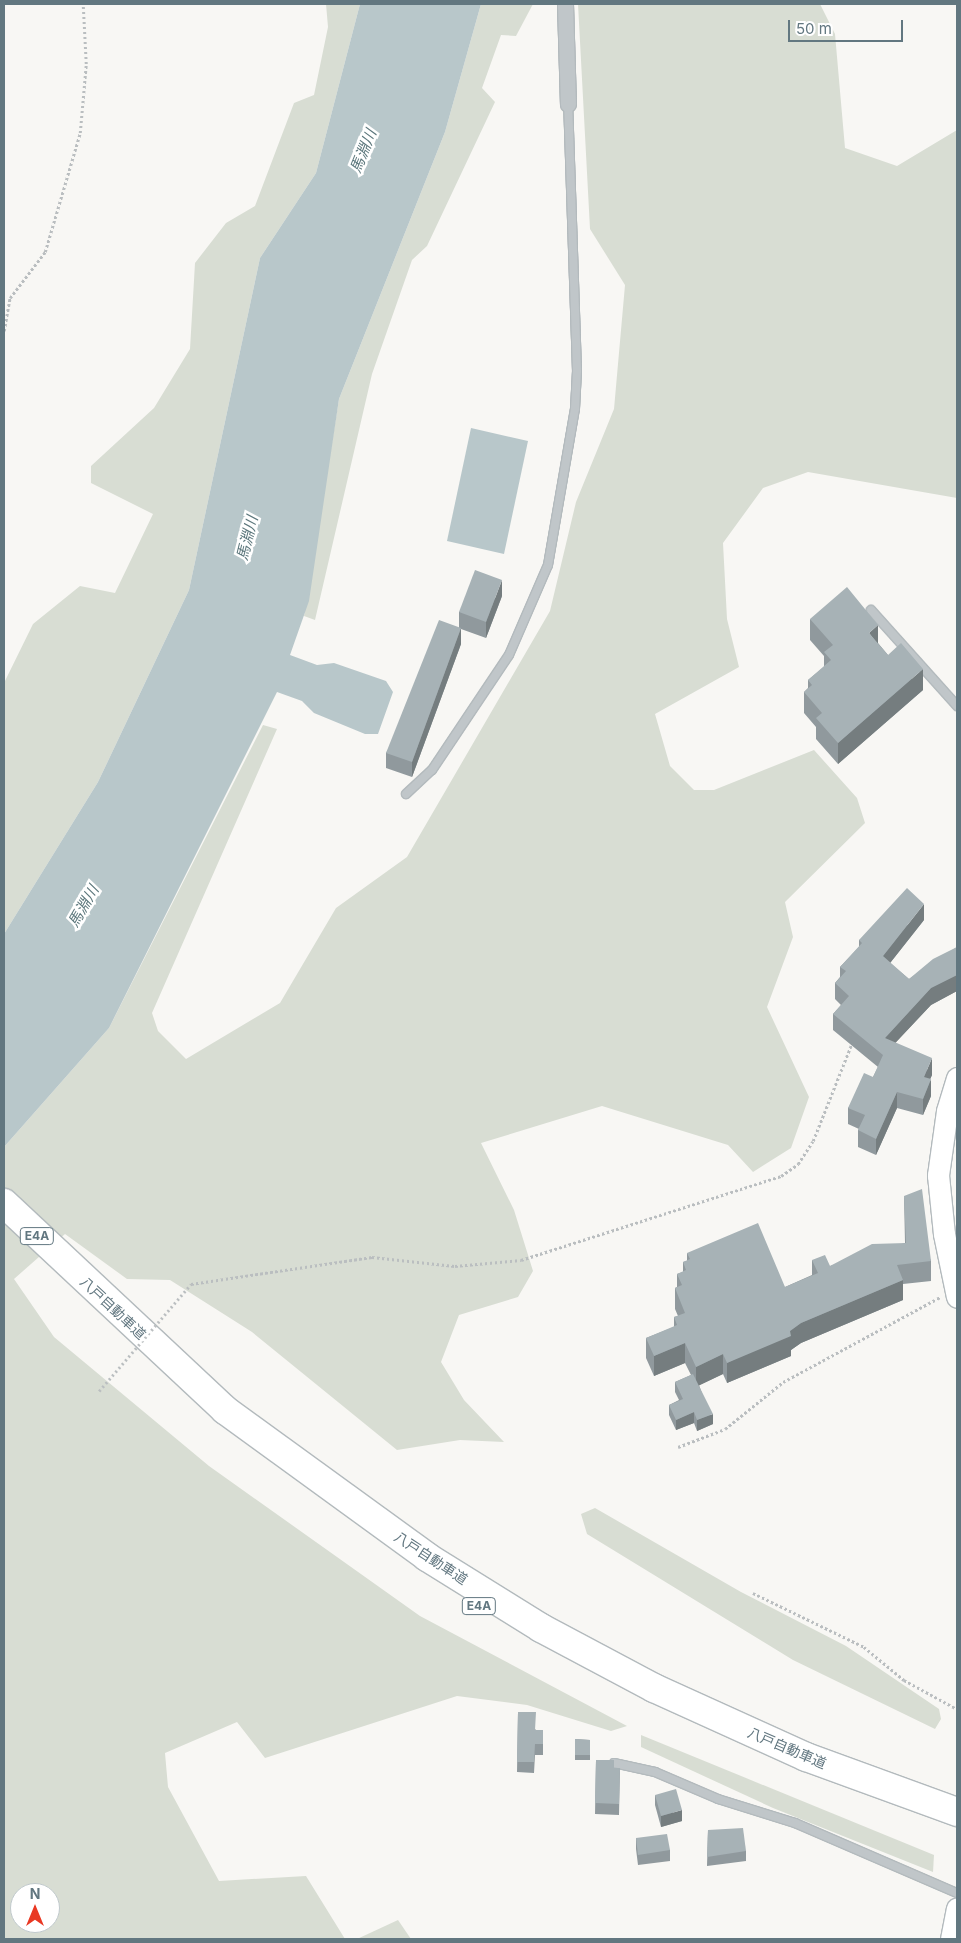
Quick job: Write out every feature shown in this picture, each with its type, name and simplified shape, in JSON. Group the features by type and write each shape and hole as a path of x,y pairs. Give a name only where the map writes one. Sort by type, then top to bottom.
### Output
{"highway":[{"name":"八戸自動車道","path":"4,1203 68,1275 214,1418 303,1488 485,1609 716,1733 801,1770 957,1827"},
{"name":"八戸自動車道","path":"4,1222 225,1410 313,1478 427,1557 533,1623 722,1721 957,1812"}],"main road":[{"path":"957,1078 947,1111 938,1175 944,1234 957,1295"}],"street":[{"path":"565,4 568,104"}],"lane":[{"path":"406,794 432,770 509,655 548,565 575,409 577,371 568,104"},
{"path":"871,610 957,706"},
{"path":"614,1763 655,1772 794,1824 957,1894"}],"path":[{"path":"4,331 10,298 45,252 80,133 86,64 83,4"},
{"path":"100,1391 191,1284 372,1257 486,1266 567,1246 781,1176 798,1164 830,1101 843,1058 855,1041"},
{"path":"678,1447 725,1429 783,1382 898,1317 957,1295"},
{"path":"753,1593 864,1647 904,1680 957,1709"}],"shaded area":[{"path":"326,4 360,4 316,173 260,258 189,590 98,782 4,934 4,683 33,624 80,586 115,593 153,514 91,483 91,466 154,408 190,349 195,263 226,223 255,206 294,103 314,95 328,27"},
{"path":"481,4 533,4 516,36 501,35 482,88 495,102 427,246 412,260 372,374 315,620 304,616 339,399 445,132"},
{"path":"578,4 820,4 835,34 845,148 897,166 957,130 957,498 808,472 763,488 723,543 727,619 739,667 655,714 670,766 694,790 714,790 814,750 857,798 865,823 785,902 793,937 767,1007 809,1097 791,1148 753,1172 728,1145 602,1106 481,1143 514,1210 533,1271 518,1297 459,1315 441,1362 464,1400 504,1442 460,1440 397,1450 252,1332 170,1280 127,1279 65,1234 14,1279 54,1337 209,1466 420,1616 627,1726 611,1731 527,1705 457,1696 265,1758 237,1722 165,1753 168,1787 219,1881 306,1876 345,1939 4,1939 4,1147 109,1028 263,725 277,729 152,1013 158,1031 186,1059 280,1003 336,908 407,857 550,611 576,502 614,409 625,285 590,229"},
{"path":"595,1508 741,1592 846,1646 939,1709 941,1719 935,1729 793,1660 587,1534 581,1514"},
{"path":"641,1735 934,1855 933,1872 773,1808 641,1747"},
{"path":"398,1920 411,1939 357,1939"}],"water":[{"name":"馬淵川","path":"360,4 481,4 445,132 339,399 309,601 290,655 317,665 334,663 386,681 393,692 378,734 365,734 314,713 302,701 277,692 109,1028 4,1147 4,934 98,782 189,590 260,258 316,173"},
{"path":"471,428 528,441 504,554 447,541"}],"building":[{"path":"475,570 502,580 486,622 459,612"},
{"path":"847,587 878,625 869,633 888,655 901,643 923,669 838,743 816,718 822,713 804,692 812,685 808,680 831,660 824,652 833,645 810,619"},
{"path":"439,620 461,628 412,762 386,753"},
{"path":"907,888 924,904 883,956 909,979 933,959 957,947 957,975 931,988 885,1038 932,1058 924,1077 931,1079 923,1099 897,1092 876,1139 858,1130 865,1115 848,1108 864,1073 873,1077 883,1055 833,1014 849,996 835,983 846,971 840,967 862,943 859,940"},
{"path":"922,1189 931,1261 897,1265 903,1280 801,1323 790,1331 791,1336 727,1363 723,1354 696,1367 685,1343 654,1356 646,1338 677,1325 674,1317 685,1313 675,1288 682,1285 677,1274 686,1270 683,1262 690,1259 687,1253 758,1223 785,1287 818,1273 812,1260 825,1255 830,1266 872,1244 906,1243 904,1196"},
{"path":"693,1374 713,1414 697,1420 694,1412 676,1420 669,1405 683,1399 675,1382"},
{"path":"518,1712 536,1712 535,1730 543,1730 543,1744 535,1744 534,1762 517,1762"},
{"path":"575,1739 590,1740 590,1755 575,1755"},
{"path":"596,1760 614,1760 614,1768 620,1768 619,1804 595,1803"},
{"path":"676,1789 682,1810 661,1816 655,1795"},
{"path":"743,1828 746,1851 707,1857 708,1830"},
{"path":"667,1834 670,1850 638,1855 636,1838"}]}
